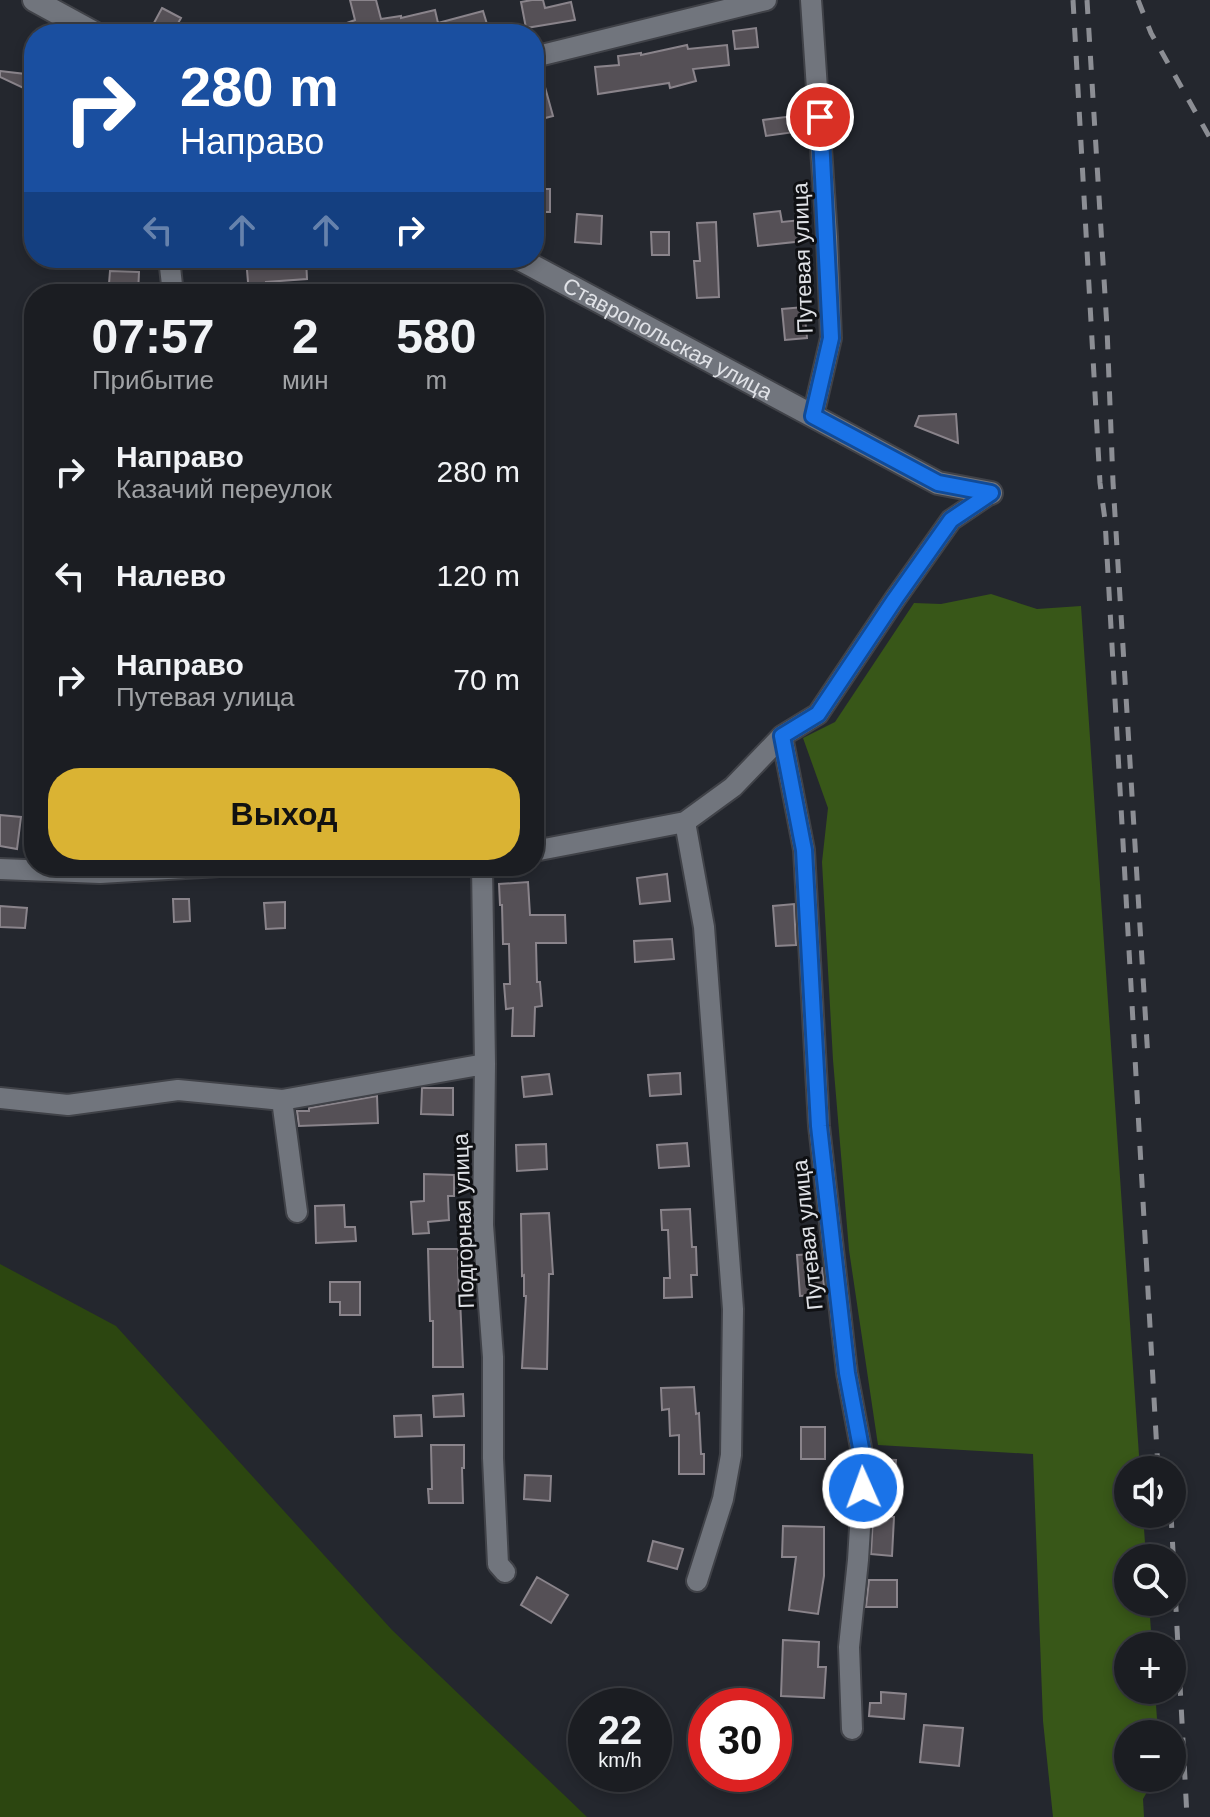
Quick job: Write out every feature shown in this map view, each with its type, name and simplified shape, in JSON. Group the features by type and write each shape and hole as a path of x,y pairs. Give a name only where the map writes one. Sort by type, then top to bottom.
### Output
{"street":[{"path":"34,0 78,24"},
{"path":"544,55 766,0"},
{"name":"Путевая улица","path":"811,0 831,338 813,416"},
{"name":"Ставропольская улица","path":"537,268 938,483 991,493"},
{"path":"544,849 685,822 733,787 782,736 818,714 951,520 991,493"},
{"name":"Путевая улица","path":"782,736 804,850 819,1126 847,1373 864,1464 849,1647 852,1729"},
{"path":"685,822 704,927 733,1309 731,1455 723,1499 697,1581"},
{"path":"0,869 24,870"},
{"name":"Подгорная улица","path":"482,876 483,1225 493,1357 493,1458 498,1564 505,1572"},
{"path":"0,1098 68,1105 178,1090 282,1100 485,1064"},
{"path":"282,1100 297,1212"}],"green space":[{"path":"991,594 1037,609 1081,606 1139,1456 1114,1456 1114,1528 1144,1528 1145,1544 1114,1544 1114,1616 1150,1616 1151,1632 1114,1632 1114,1704 1156,1704 1157,1720 1114,1720 1114,1792 1147,1792 1143,1799 1144,1817 1053,1817 1043,1721 1033,1454 878,1445 849,1250 833,1060 822,862 828,808 803,738 835,722 914,603 941,604"},
{"path":"0,1264 116,1326 392,1630 587,1817 0,1817"}],"building":[{"path":"350,0 376,0 381,19 435,10 438,23 483,11 487,24 344,24 355,20"},
{"path":"543,0 545,8 571,2 575,20 544,25 525,24 521,2"},
{"path":"162,8 181,18 178,24 153,24"},
{"path":"756,28 758,47 735,49 733,31"},
{"path":"687,45 688,49 727,45 729,65 693,69 696,81 670,88 669,83 598,94 595,67 619,65 618,56 641,55"},
{"path":"0,71 24,74 24,88 0,77"},
{"path":"544,83 553,116 544,118"},
{"path":"793,116 795,132 766,136 763,120"},
{"path":"544,189 550,189 550,212 544,212"},
{"path":"780,211 782,222 801,220 804,241 758,246 754,214"},
{"path":"577,214 602,216 601,244 575,242"},
{"path":"716,222 719,297 697,298 694,261 700,261 697,223"},
{"path":"651,232 669,232 669,255 652,255"},
{"path":"247,268 306,268 307,279 248,284"},
{"path":"110,271 139,272 138,284 109,284"},
{"path":"804,307 807,338 785,340 782,309"},
{"path":"956,414 958,443 915,426 919,416"},
{"path":"0,815 21,817 17,849 0,846"},
{"path":"667,874 670,901 640,904 637,878"},
{"path":"528,882 530,915 565,915 566,943 536,943 537,982 540,982 542,1006 535,1007 534,1036 512,1036 513,1008 506,1009 504,984 510,984 509,944 503,944 499,884"},
{"path":"173,899 189,899 190,921 174,922"},
{"path":"285,902 285,928 266,929 264,903"},
{"path":"794,904 796,945 776,946 773,906"},
{"path":"0,906 27,908 25,928 0,927"},
{"path":"672,939 674,959 635,962 634,941"},
{"path":"680,1073 681,1094 650,1096 648,1075"},
{"path":"549,1074 552,1094 524,1097 522,1077"},
{"path":"422,1088 453,1088 453,1115 421,1114"},
{"path":"377,1096 378,1123 299,1126 297,1111"},
{"path":"687,1143 689,1166 659,1168 657,1145"},
{"path":"546,1144 547,1169 517,1171 516,1145"},
{"path":"424,1174 454,1175 454,1196 448,1196 449,1220 428,1222 429,1233 413,1234 411,1202 424,1201"},
{"path":"344,1205 345,1227 355,1227 356,1241 316,1243 315,1206"},
{"path":"690,1209 697,1275 691,1275 692,1297 664,1298 664,1278 670,1278 668,1230 662,1230 661,1210"},
{"path":"549,1213 553,1274 549,1274 547,1369 522,1368 526,1296 522,1276 521,1214"},
{"path":"428,1249 458,1249 463,1367 433,1367"},
{"path":"816,1254 817,1268 822,1268 825,1294 800,1296 797,1255"},
{"path":"330,1282 360,1282 360,1315 340,1315 340,1302 330,1302"},
{"path":"694,1387 704,1474 679,1474 679,1435 670,1436 669,1409 662,1410 661,1388"},
{"path":"463,1394 464,1416 434,1417 433,1396"},
{"path":"421,1415 422,1436 395,1437 394,1416"},
{"path":"801,1427 825,1427 825,1459 801,1459"},
{"path":"431,1445 464,1445 463,1503 429,1503 428,1489 432,1489"},
{"path":"876,1459 896,1460 892,1556 871,1554"},
{"path":"525,1475 551,1476 550,1501 524,1499"},
{"path":"783,1526 824,1527 824,1576 818,1614 789,1610 796,1557 782,1557"},
{"path":"653,1541 683,1549 677,1569 648,1561"},
{"path":"537,1577 568,1595 551,1623 521,1605"},
{"path":"869,1580 897,1580 897,1607 866,1607"},
{"path":"783,1640 819,1642 818,1667 826,1667 824,1698 792,1697 792,1688 781,1688"},
{"path":"881,1692 906,1694 904,1719 869,1716 870,1703 881,1703"},
{"path":"924,1725 963,1728 959,1766 920,1762"}],"railway":[{"path":"1073,0 1157,1456"},
{"path":"1087,0 1148,1059"},
{"path":"1138,0 1151,33 1210,138"},
{"path":"1172,1528 1187,1817"}],"route":[{"path":"820,117 831,338 813,416 938,483 991,493 951,520 818,714 782,736 804,850 819,1126 847,1373 864,1464 863,1488"}]}
